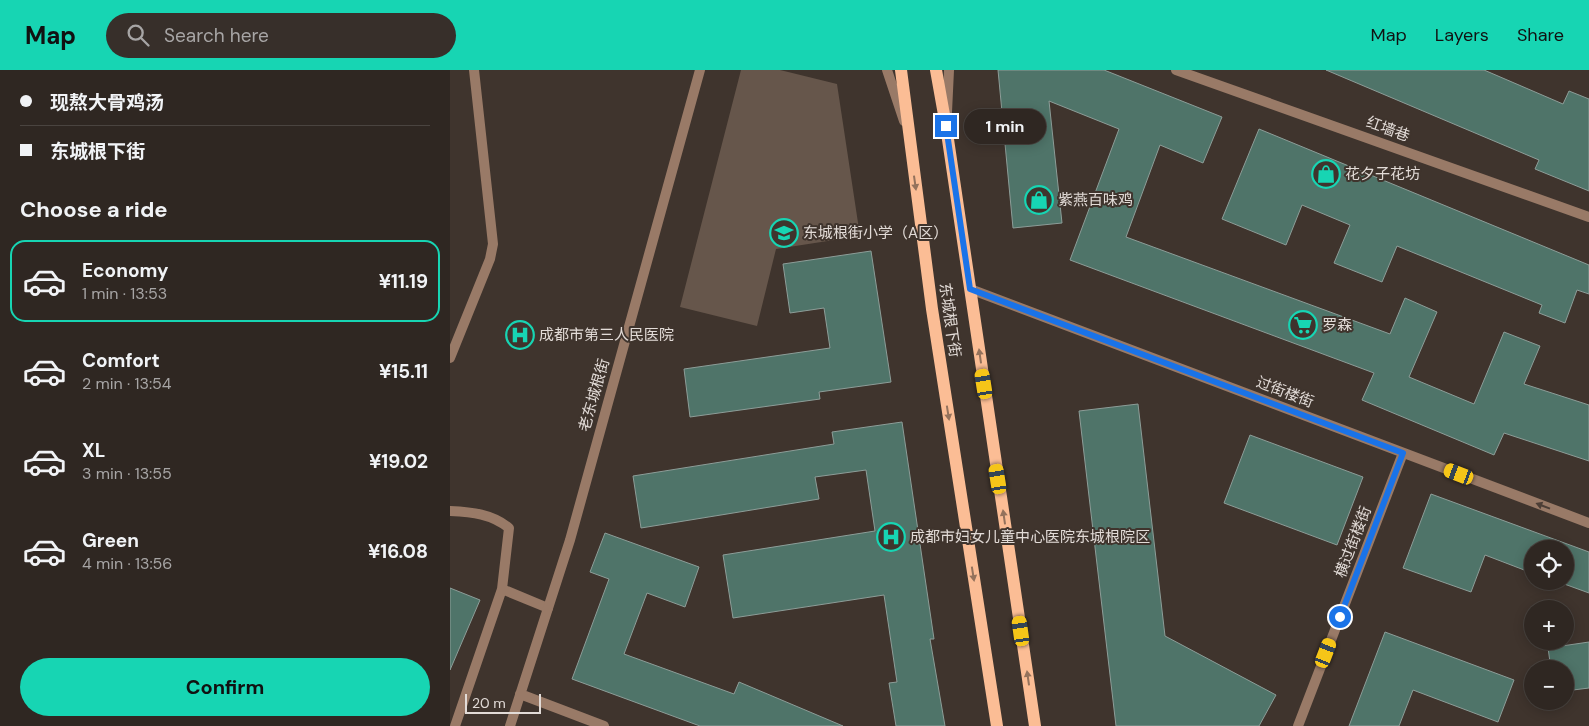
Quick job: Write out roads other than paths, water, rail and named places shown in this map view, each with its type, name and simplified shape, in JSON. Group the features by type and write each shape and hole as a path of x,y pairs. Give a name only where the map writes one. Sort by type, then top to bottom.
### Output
{"main road":[{"path":"901,70 909,135"},
{"path":"936,70 946,126"},
{"name":"东城根下街","path":"946,126 1035,726"},
{"name":"东城根下街","path":"909,135 932,309 997,726"}],"street":[{"path":"450,358 490,259 493,244 474,70"},
{"name":"老东城根街","path":"510,726 570,540 700,70"},
{"name":"东城根下街","path":"887,70 909,135"},
{"name":"东城根下街","path":"946,126 949,70"},
{"name":"红墙巷","path":"1176,70 1589,216"},
{"name":"过街楼街","path":"970,289 1589,523"},
{"name":"横过街楼街","path":"1298,726 1403,453"},
{"path":"450,511 467,512 498,519 509,528 502,590 455,726"},
{"path":"502,590 548,608"},
{"path":"520,694 604,726"}],"place":[{"name":"花夕子花坊","path":"1326,174"},
{"name":"紫燕百味鸡","path":"1039,200"},
{"name":"东城根街小学（A区）","path":"784,233"},
{"name":"罗森","path":"1303,325"},
{"name":"成都市第三人民医院","path":"520,335"},
{"name":"成都市妇女儿童中心医院东城根院区","path":"891,537"}]}
